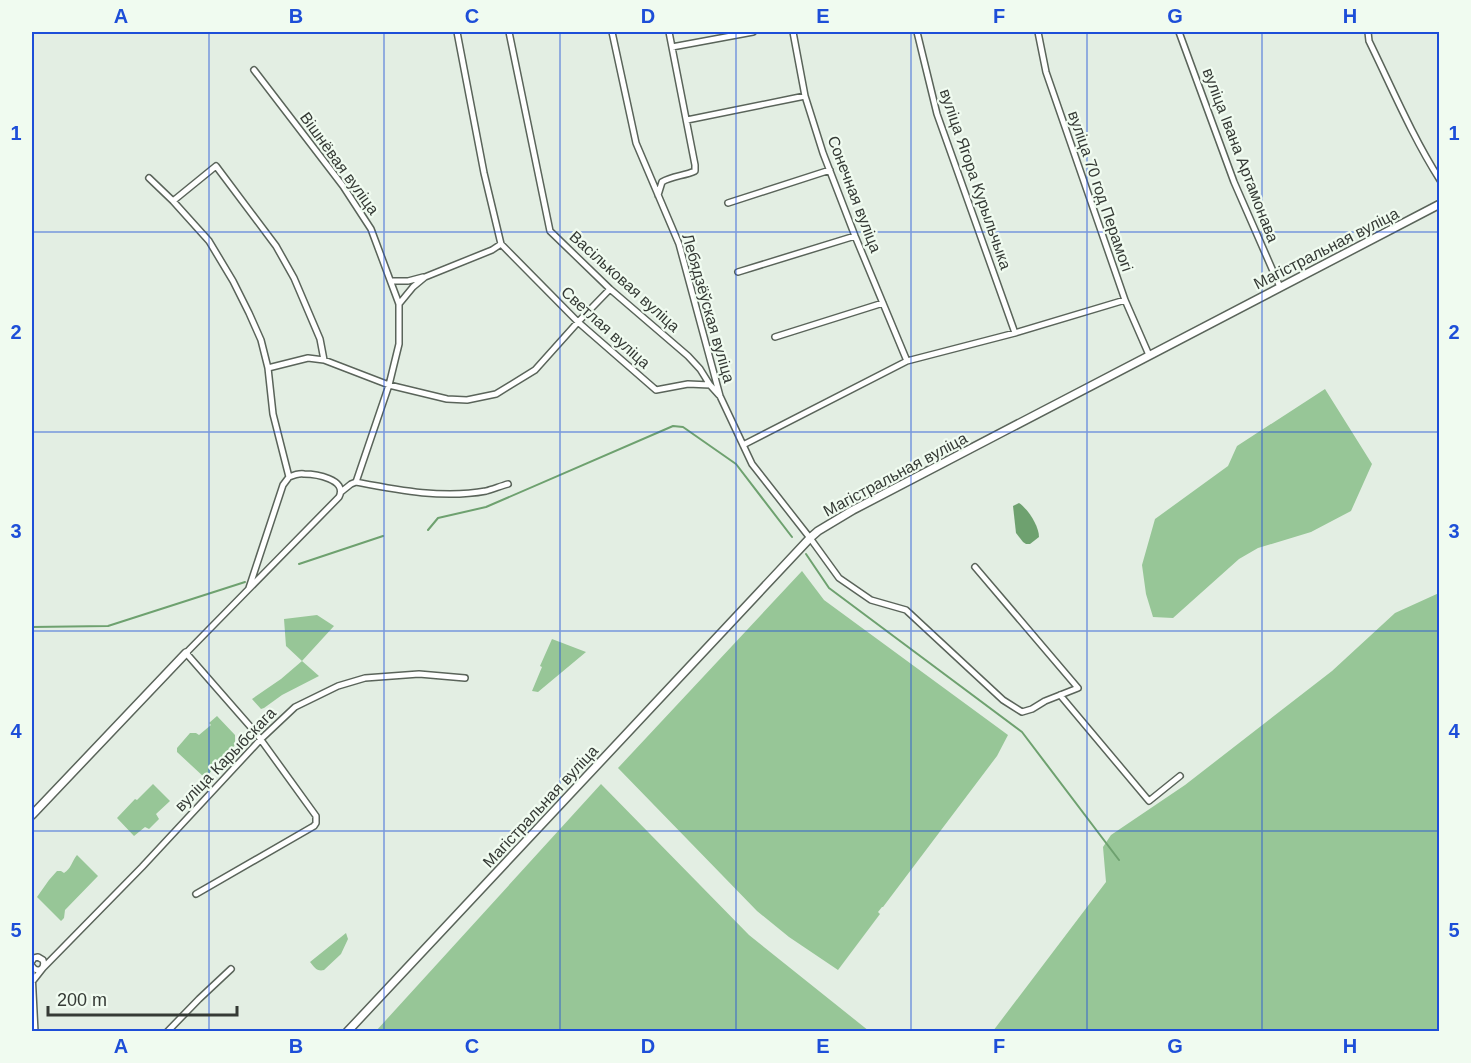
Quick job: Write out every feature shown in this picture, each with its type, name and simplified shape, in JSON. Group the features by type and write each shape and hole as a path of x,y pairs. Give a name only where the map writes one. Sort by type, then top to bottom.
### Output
{"main road":[{"name":"Магістральная вуліца","path":"347,1032 818,531 853,510 1440,204"},
{"path":"32,815 186,653"}],"street":[{"path":"391,281 408,281 424,277 492,250 501,244 484,173 457,32"},
{"name":"Васільковая вуліца","path":"509,32 550,231 610,289 688,356 720,396"},
{"name":"Лебядзёўская вуліца","path":"612,32 636,143 679,244 720,396 752,464 839,578 871,600 906,610 1003,700 1022,712 1060,695"},
{"path":"658,196 662,182 669,177 695,171 669,32"},
{"path":"672,48 753,32"},
{"name":"Сонечная вуліца","path":"793,32 806,96 830,170 907,360"},
{"name":"вуліца Ягора Курыльчыка","path":"917,32 937,114 1015,333"},
{"name":"вуліца 70 год Перамогі","path":"1038,32 1046,72 1125,300 1149,356"},
{"name":"вуліца Івана Артамонава","path":"1179,32 1234,182 1280,287"},
{"path":"1368,32 1369,41 1421,149 1440,180"},
{"name":"Вішнёвая вуліца","path":"254,70 343,186 371,229 399,304 399,345 389,385 356,482"},
{"path":"687,120 806,96"},
{"path":"173,201 216,166 281,254 294,278 320,339 324,360"},
{"path":"728,203 830,170"},
{"path":"149,178 209,241 233,281 261,340 268,368 273,414 289,477"},
{"path":"738,272 855,236"},
{"name":"Светлая вуліца","path":"501,244 578,322 656,390 688,384 710,385"},
{"path":"399,304 424,277"},
{"path":"268,368 308,358 324,360 389,385 447,399 467,400 496,394 535,370 610,289"},
{"path":"742,445 907,360 1015,333 1125,300"},
{"path":"775,338 883,303"},
{"path":"700,369 712,364"},
{"path":"249,588 283,485 289,477 304,474 328,478 339,486 341,492"},
{"path":"196,894 314,826 316,816 261,739 186,653 351,484 356,482 417,493 464,494 487,491 508,484"},
{"path":"975,567 1078,688 1060,695 1149,801 1180,776"},
{"name":"вуліца Карыбскага","path":"32,982 261,739 295,707 347,682 376,677 410,674 465,678"},
{"path":"32,959 36,957 52,959"},
{"path":"32,966 36,970 43,968 42,958"},
{"path":"167,1032 231,969"},
{"path":"32,972 35,1032"}],"shaded area":[{"path":"1325,389 1372,464 1351,511 1311,532 1258,548 1239,559 1173,618 1153,617 1146,594 1142,565 1155,519 1228,466 1237,446"},
{"path":"1019,503 1032,518 1039,533 1039,537 1030,544 1023,542 1016,533 1013,506"},
{"path":"802,571 824,600 1008,735 997,756 878,912 880,914 838,970 789,937 757,911 618,768"},
{"path":"1439,593 1439,1031 993,1031 1106,882 1103,847 1111,835 1185,785 1332,671 1395,613"},
{"path":"317,615 334,626 302,661 286,646 284,619"},
{"path":"552,639 586,652 538,692 532,691 542,667 540,666"},
{"path":"302,661 319,676 261,709 252,699"},
{"path":"217,716 235,735 235,745 205,778 177,752 177,748 190,733 199,735 211,725 209,723"},
{"path":"153,784 170,801 156,814 159,819 149,829 145,827 134,836 117,818"},
{"path":"601,784 749,935 869,1031 376,1031"},
{"path":"77,855 98,876 65,910 61,921 37,897 57,871 64,873"},
{"path":"346,933 348,939 341,954 324,970 316,969 310,962"}],"waterway":[{"path":"428,530 438,518 486,507 673,426 683,427 736,464 792,537"},
{"path":"299,564 383,536"},
{"path":"806,554 829,588 1022,732 1119,860"},
{"path":"32,627 108,626 245,582"}]}
